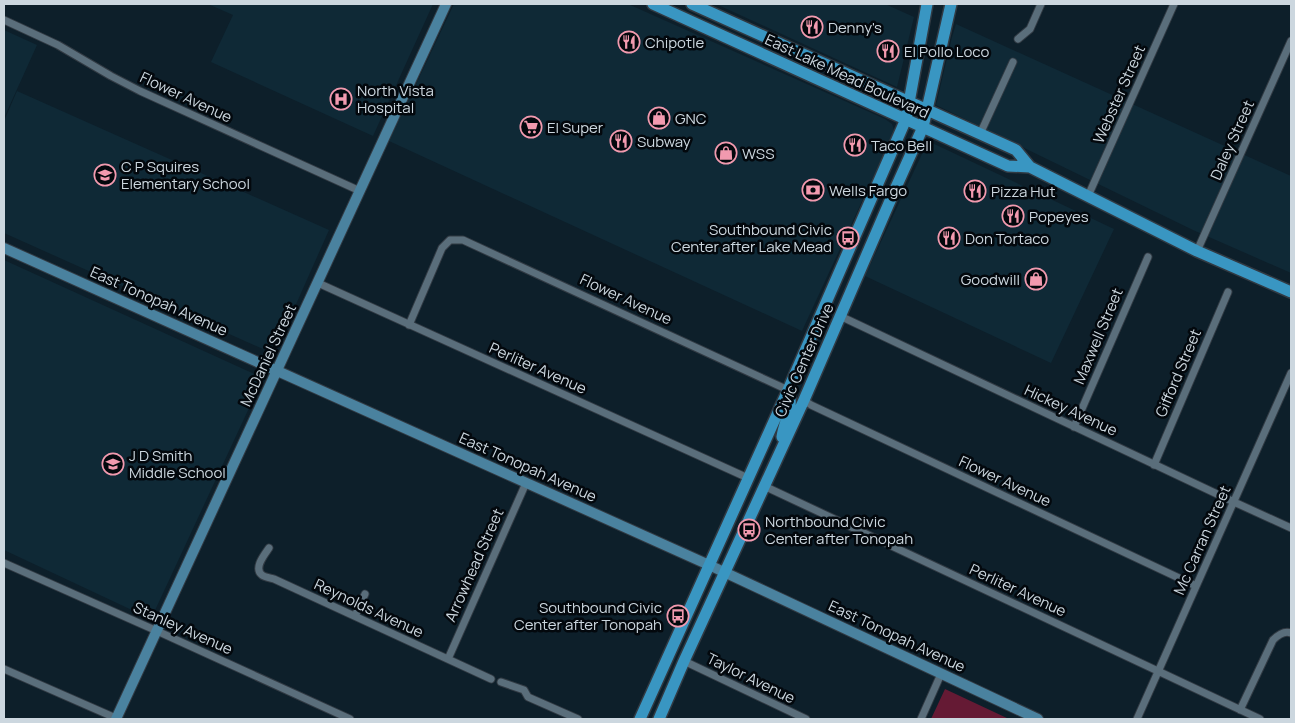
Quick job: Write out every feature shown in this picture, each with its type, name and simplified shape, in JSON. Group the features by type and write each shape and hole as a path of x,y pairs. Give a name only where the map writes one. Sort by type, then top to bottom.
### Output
{"main road":[{"name":"East Lake Mead Boulevard","path":"653,4 1008,166 1030,167"},
{"path":"678,15 683,4"},
{"name":"East Lake Mead Boulevard","path":"692,4 1016,150 1030,167 1197,251 1291,292"},
{"name":"Civic Center Drive","path":"640,719 788,390 906,120 927,4"},
{"name":"Civic Center Drive","path":"659,719 804,400 923,127 951,4"},
{"path":"804,400 800,396 798,385 807,347"},
{"path":"782,446 782,430 791,404 788,390"}],"street":[{"name":"McDaniel Street","path":"117,719 446,4"},
{"path":"1018,39 1030,29 1041,4"},
{"name":"Webster Street","path":"1088,196 1174,4"},
{"name":"Flower Avenue","path":"4,20 58,45 140,92 360,191"},
{"name":"Daley Street","path":"1197,251 1291,41"},
{"path":"980,134 1013,62"},
{"name":"Flower Avenue","path":"409,325 442,248 450,240 463,240 788,390"},
{"name":"East Tonopah Avenue","path":"4,248 725,572 1038,719"},
{"name":"Maxwell Street","path":"1074,427 1148,256"},
{"name":"Perliter Avenue","path":"318,282 748,478"},
{"name":"Gifford Street","path":"1154,465 1228,292"},
{"name":"Hickey Avenue","path":"840,316 1291,528"},
{"name":"Mc Carran Street","path":"1137,719 1291,373"},
{"name":"Flower Avenue","path":"804,400 811,405 1196,586"},
{"name":"Arrowhead Street","path":"448,659 526,482"},
{"name":"Perliter Avenue","path":"764,486 1260,719"},
{"name":"Reynolds Avenue","path":"268,548 259,567 262,575 491,679"},
{"name":"Stanley Avenue","path":"4,563 350,719"},
{"path":"355,616 365,594"},
{"path":"1240,710 1274,640 1278,635 1291,633"},
{"name":"Taylor Avenue","path":"684,661 806,719"},
{"path":"4,668 117,719"},
{"path":"921,719 941,674"},
{"path":"501,682 524,690 528,697 578,719"}],"shaded area":[{"name":"North Vista Hospital","path":"208,4 433,4 373,136 211,62 233,15"},
{"path":"454,4 628,4 885,119 892,124 894,130 887,147 802,331 389,141"},
{"path":"716,4 885,4 914,17 897,87"},
{"path":"956,24 1291,176 1291,273 1193,230 936,105"},
{"path":"4,30 37,45 4,118"},
{"name":"C P Squires Elementary School","path":"17,91 329,230 274,354 4,233 4,121"},
{"path":"928,141 1114,229 1051,363 865,276"},
{"name":"J D Smith Middle School","path":"4,260 263,378 151,619 4,550"},
{"path":"945,689 1009,719 931,719"}],"place":[{"name":"Denny's","path":"812,27"},
{"name":"Chipotle","path":"629,42"},
{"name":"El Pollo Loco","path":"888,51"},
{"name":"North Vista Hospital","path":"341,99"},
{"name":"GNC","path":"659,118"},
{"name":"El Super","path":"531,127"},
{"name":"Subway","path":"621,141"},
{"name":"Taco Bell","path":"855,145"},
{"name":"WSS","path":"726,153"},
{"name":"C P Squires Elementary School","path":"105,175"},
{"name":"Wells Fargo","path":"813,190"},
{"name":"Pizza Hut","path":"975,191"},
{"name":"Popeyes","path":"1013,216"},
{"name":"Southbound Civic Center after Lake Mead","path":"848,238"},
{"name":"Don Tortaco","path":"949,238"},
{"name":"Goodwill","path":"1036,279"},
{"name":"J D Smith Middle School","path":"113,464"},
{"name":"Northbound Civic Center after Tonopah","path":"749,530"},
{"name":"Southbound Civic Center after Tonopah","path":"678,616"}]}
